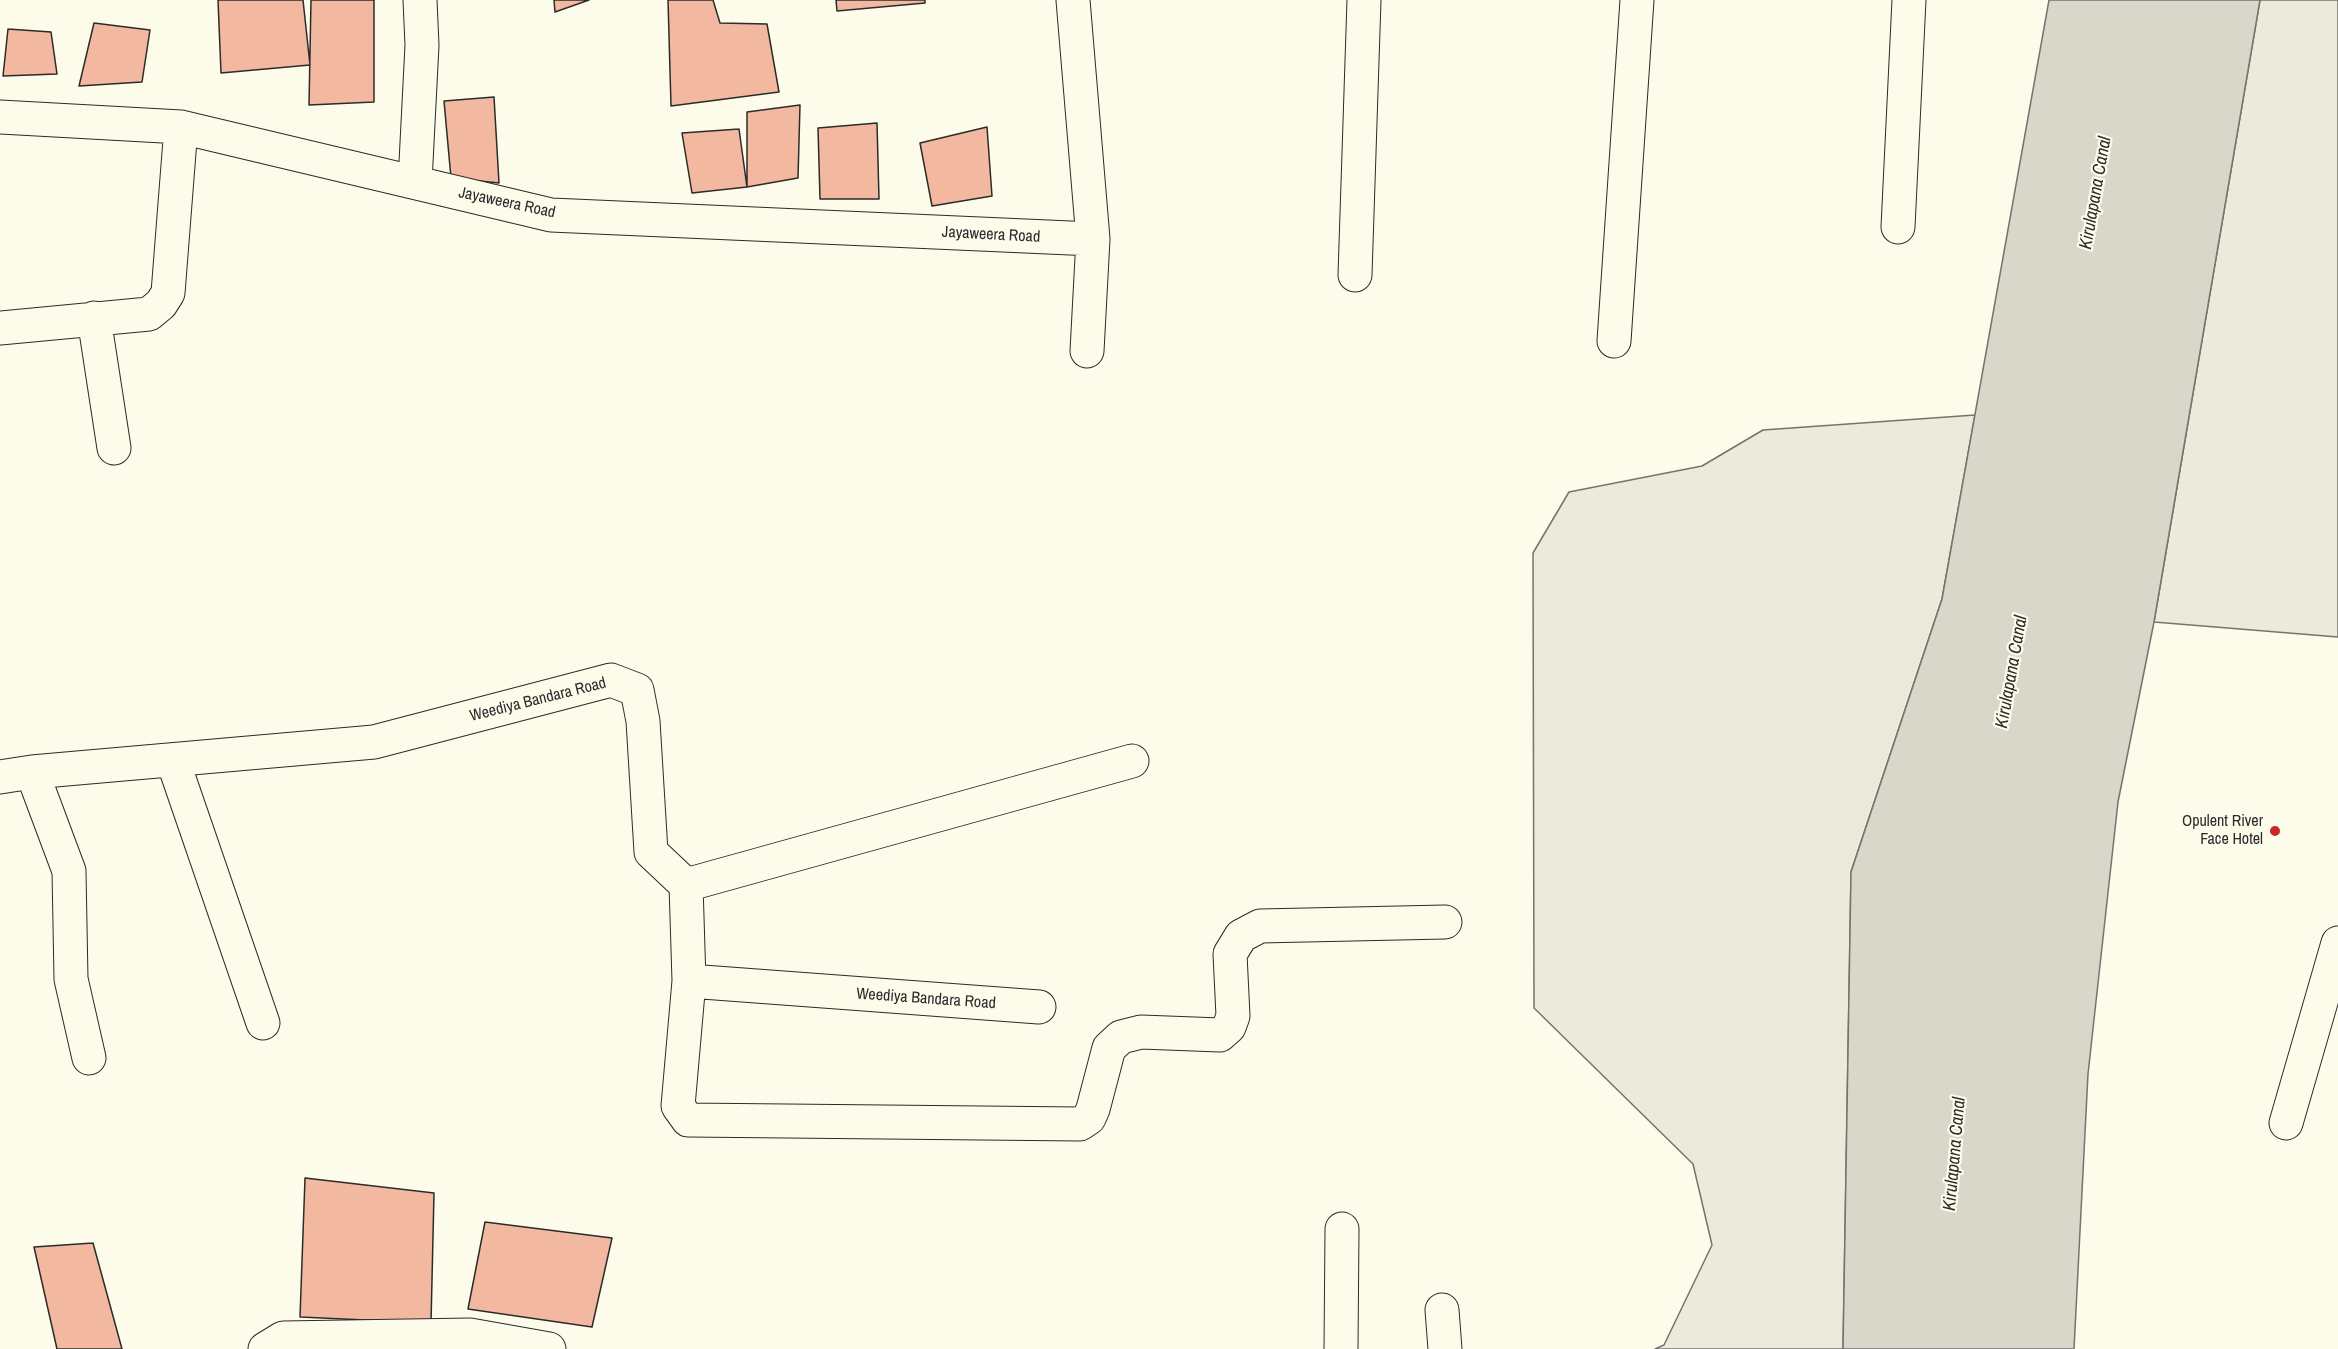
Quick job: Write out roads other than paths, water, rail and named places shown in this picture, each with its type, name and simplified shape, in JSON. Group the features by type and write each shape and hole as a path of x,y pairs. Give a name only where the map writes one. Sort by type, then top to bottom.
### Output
{"street":[{"path":"415,182 422,45 420,0"},
{"path":"1073,0 1094,239 1086,351"},
{"path":"1355,275 1364,0"},
{"path":"1614,341 1637,0"},
{"path":"1898,227 1909,0"},
{"name":"Jayaweera Road","path":"0,117 181,127 551,215 1094,239"},
{"path":"0,328 150,314 161,304 168,293 181,127"},
{"path":"94,318 114,448"},
{"name":"Weediya Bandara Road","path":"0,777 32,772 374,742 611,680 637,690 643,721 651,852 686,885"},
{"path":"172,761 263,1023"},
{"path":"1132,761 686,885 689,981 678,1106 688,1120 1080,1124 1089,1118 1093,1110 1109,1048 1121,1036 1141,1032 1220,1035 1229,1027 1233,1016 1230,954 1241,936 1260,926 1445,922"},
{"path":"32,772 69,871 71,979 89,1058"},
{"path":"2286,1123 2338,943"},
{"name":"Weediya Bandara Road","path":"689,981 1039,1007"},
{"path":"1341,1349 1342,1229"},
{"path":"1442,1310 1445,1349"},
{"path":"266,1349 283,1338 470,1335 549,1349"}],"water":[{"name":"Kirulapana Canal","path":"2049,0 2260,0 2154,622 2118,802 2088,1074 2074,1349 1843,1349 1851,872 1942,599"}],"place":[{"name":"Opulent River Face Hotel","path":"2275,831"}]}
